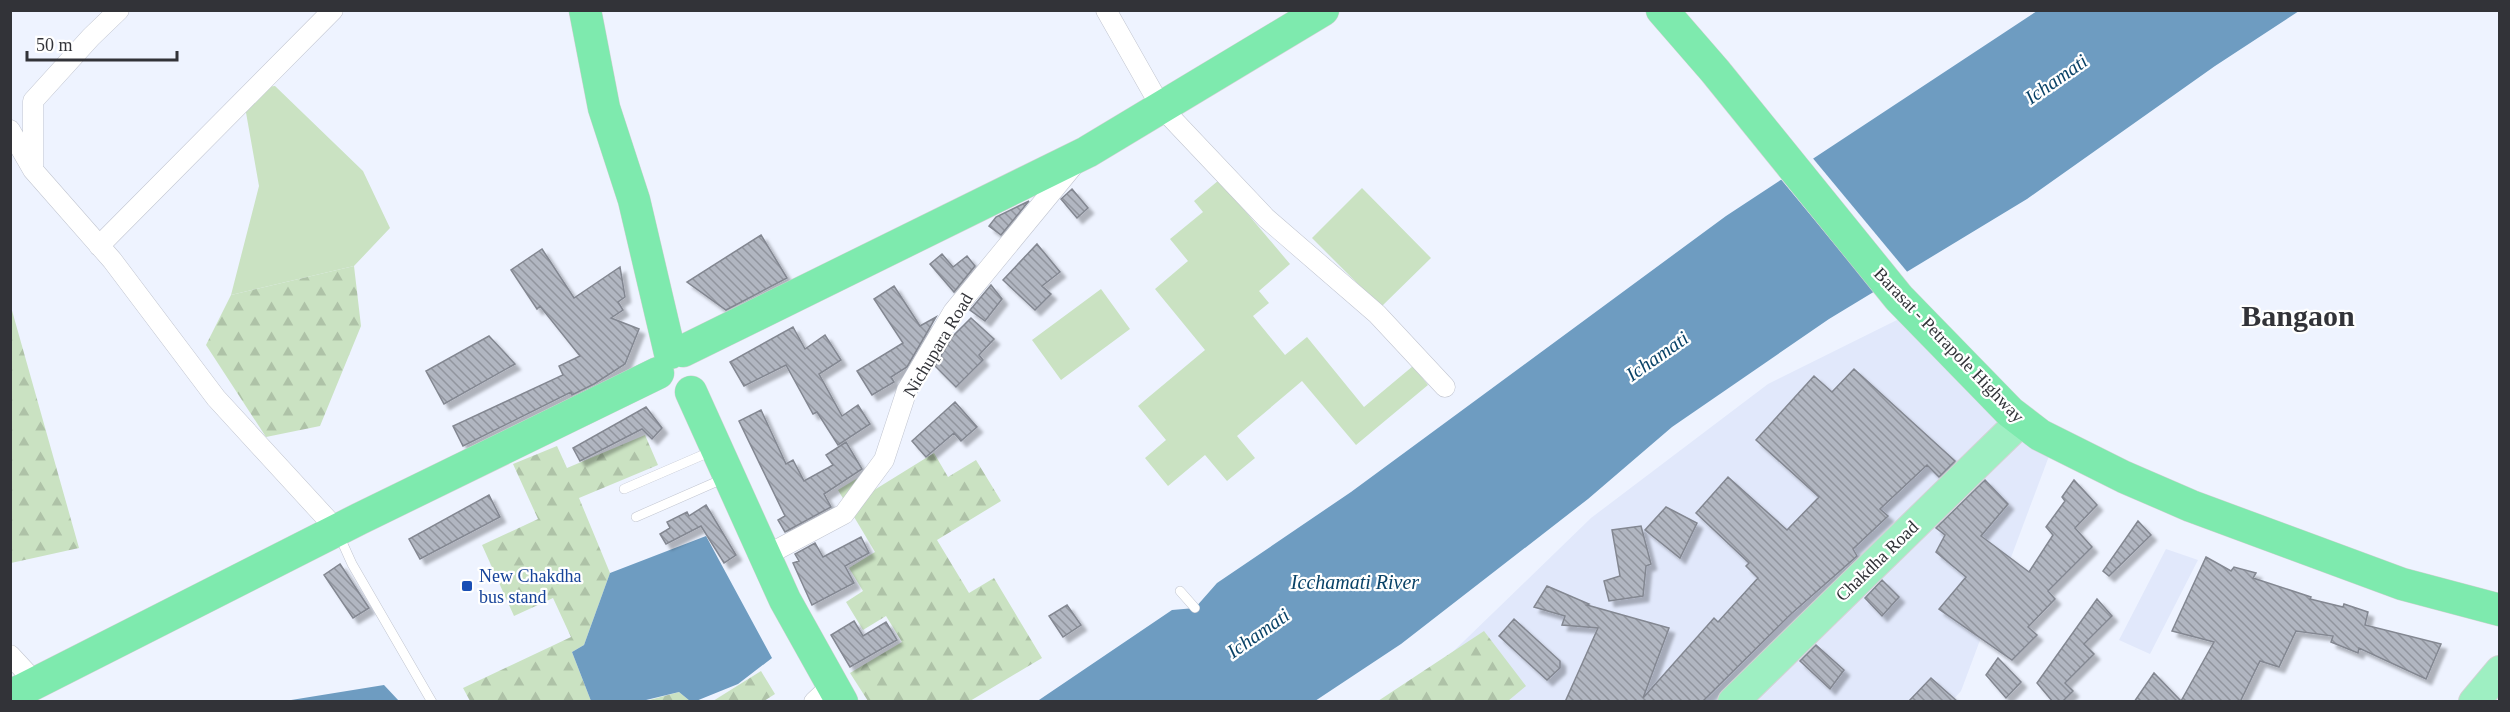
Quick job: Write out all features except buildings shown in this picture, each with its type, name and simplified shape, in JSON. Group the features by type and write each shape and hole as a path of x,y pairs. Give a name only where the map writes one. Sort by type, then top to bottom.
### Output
{"highway":[{"path":"585,10 604,108 634,200 670,359 661,384 669,392 680,395 691,392 768,555 785,600 832,695"},
{"path":"23,689 338,531 670,359 1088,152 1323,10"},
{"name":"Barasat - Petrapole Highway","path":"1662,10 1715,71 1899,298 2021,421 2060,447 2192,506 2402,584 2499,610"}],"main road":[{"name":"Chakdha Road","path":"1733,702 2021,421"},
{"path":"2474,702 2499,671"}],"street":[{"path":"33,170 33,100 119,10"},
{"path":"99,246 333,10"},
{"path":"1106,10 1161,107 1266,218 1377,314 1445,387"},
{"path":"10,130 33,170 99,246 216,398 338,531"},
{"name":"Nichupara Road","path":"768,555 844,514 884,460 907,390 954,312 1062,178 1088,152"},
{"path":"10,655 23,689"}],"lane":[{"path":"624,489 723,462"},
{"path":"636,517 723,462"},
{"path":"338,531 351,564 432,702"},
{"path":"1180,591 1195,608"}],"shaded area":[{"path":"1901,318 1994,419 2049,456 1961,691 1952,701 1401,702 1591,518 1768,384"},
{"path":"2166,549 2198,560 2150,654 2119,640"}],"green space":[{"path":"275,86 363,171 390,228 354,266 231,295 259,186 242,90"},
{"path":"1219,180 1290,264 1259,291 1269,303 1253,316 1285,355 1307,337 1364,407 1413,366 1428,385 1356,445 1302,381 1237,436 1255,458 1227,481 1205,455 1168,486 1145,458 1166,440 1138,406 1205,350 1155,289 1188,261 1170,239 1203,212 1194,201"},
{"path":"1362,188 1431,258 1381,307 1312,238"},
{"path":"354,266 361,326 320,426 266,437 206,345 231,295"},
{"path":"1101,289 1130,329 1061,380 1032,340"},
{"path":"11,307 79,548 10,563"},
{"path":"645,435 658,465 579,498 610,573 584,645 572,652 591,701 470,701 463,688 571,637 553,598 514,616 482,545 538,519 513,464 557,446 567,468"},
{"path":"934,453 948,477 976,460 1001,501 937,540 969,593 994,578 1042,658 970,701 868,701 850,673 902,642 886,616 863,630 846,602 863,591 849,568 875,552 838,490 861,476 871,492"},
{"path":"1484,631 1526,686 1508,701 1378,701"},
{"path":"761,671 775,694 764,701 713,701"},
{"path":"679,692 690,701 642,702"}],"water":[{"name":"Icchamati River","path":"2037,11 2299,11 2215,66 2027,199 1829,319 1672,427 1588,499 1401,644 1315,701 1036,702 1172,610 1195,608 1217,583 1351,492 1726,216"},
{"path":"706,536 772,658 738,684 696,701 690,701 679,692 642,701 591,701 572,652 584,645 610,573"},
{"path":"384,685 399,701 285,701"}],"pier":[{"path":"1811,156 1909,274 1876,294 1779,177"}],"place":[{"name":"New Chakdha bus stand","path":"467,586"}],"district":[{"name":"Bangaon","path":"2298,316"}],"water label":[{"name":"Ichamati","path":"2056,79"},
{"name":"Ichamati","path":"1657,356"},
{"name":"Ichamati","path":"1258,633"}]}
